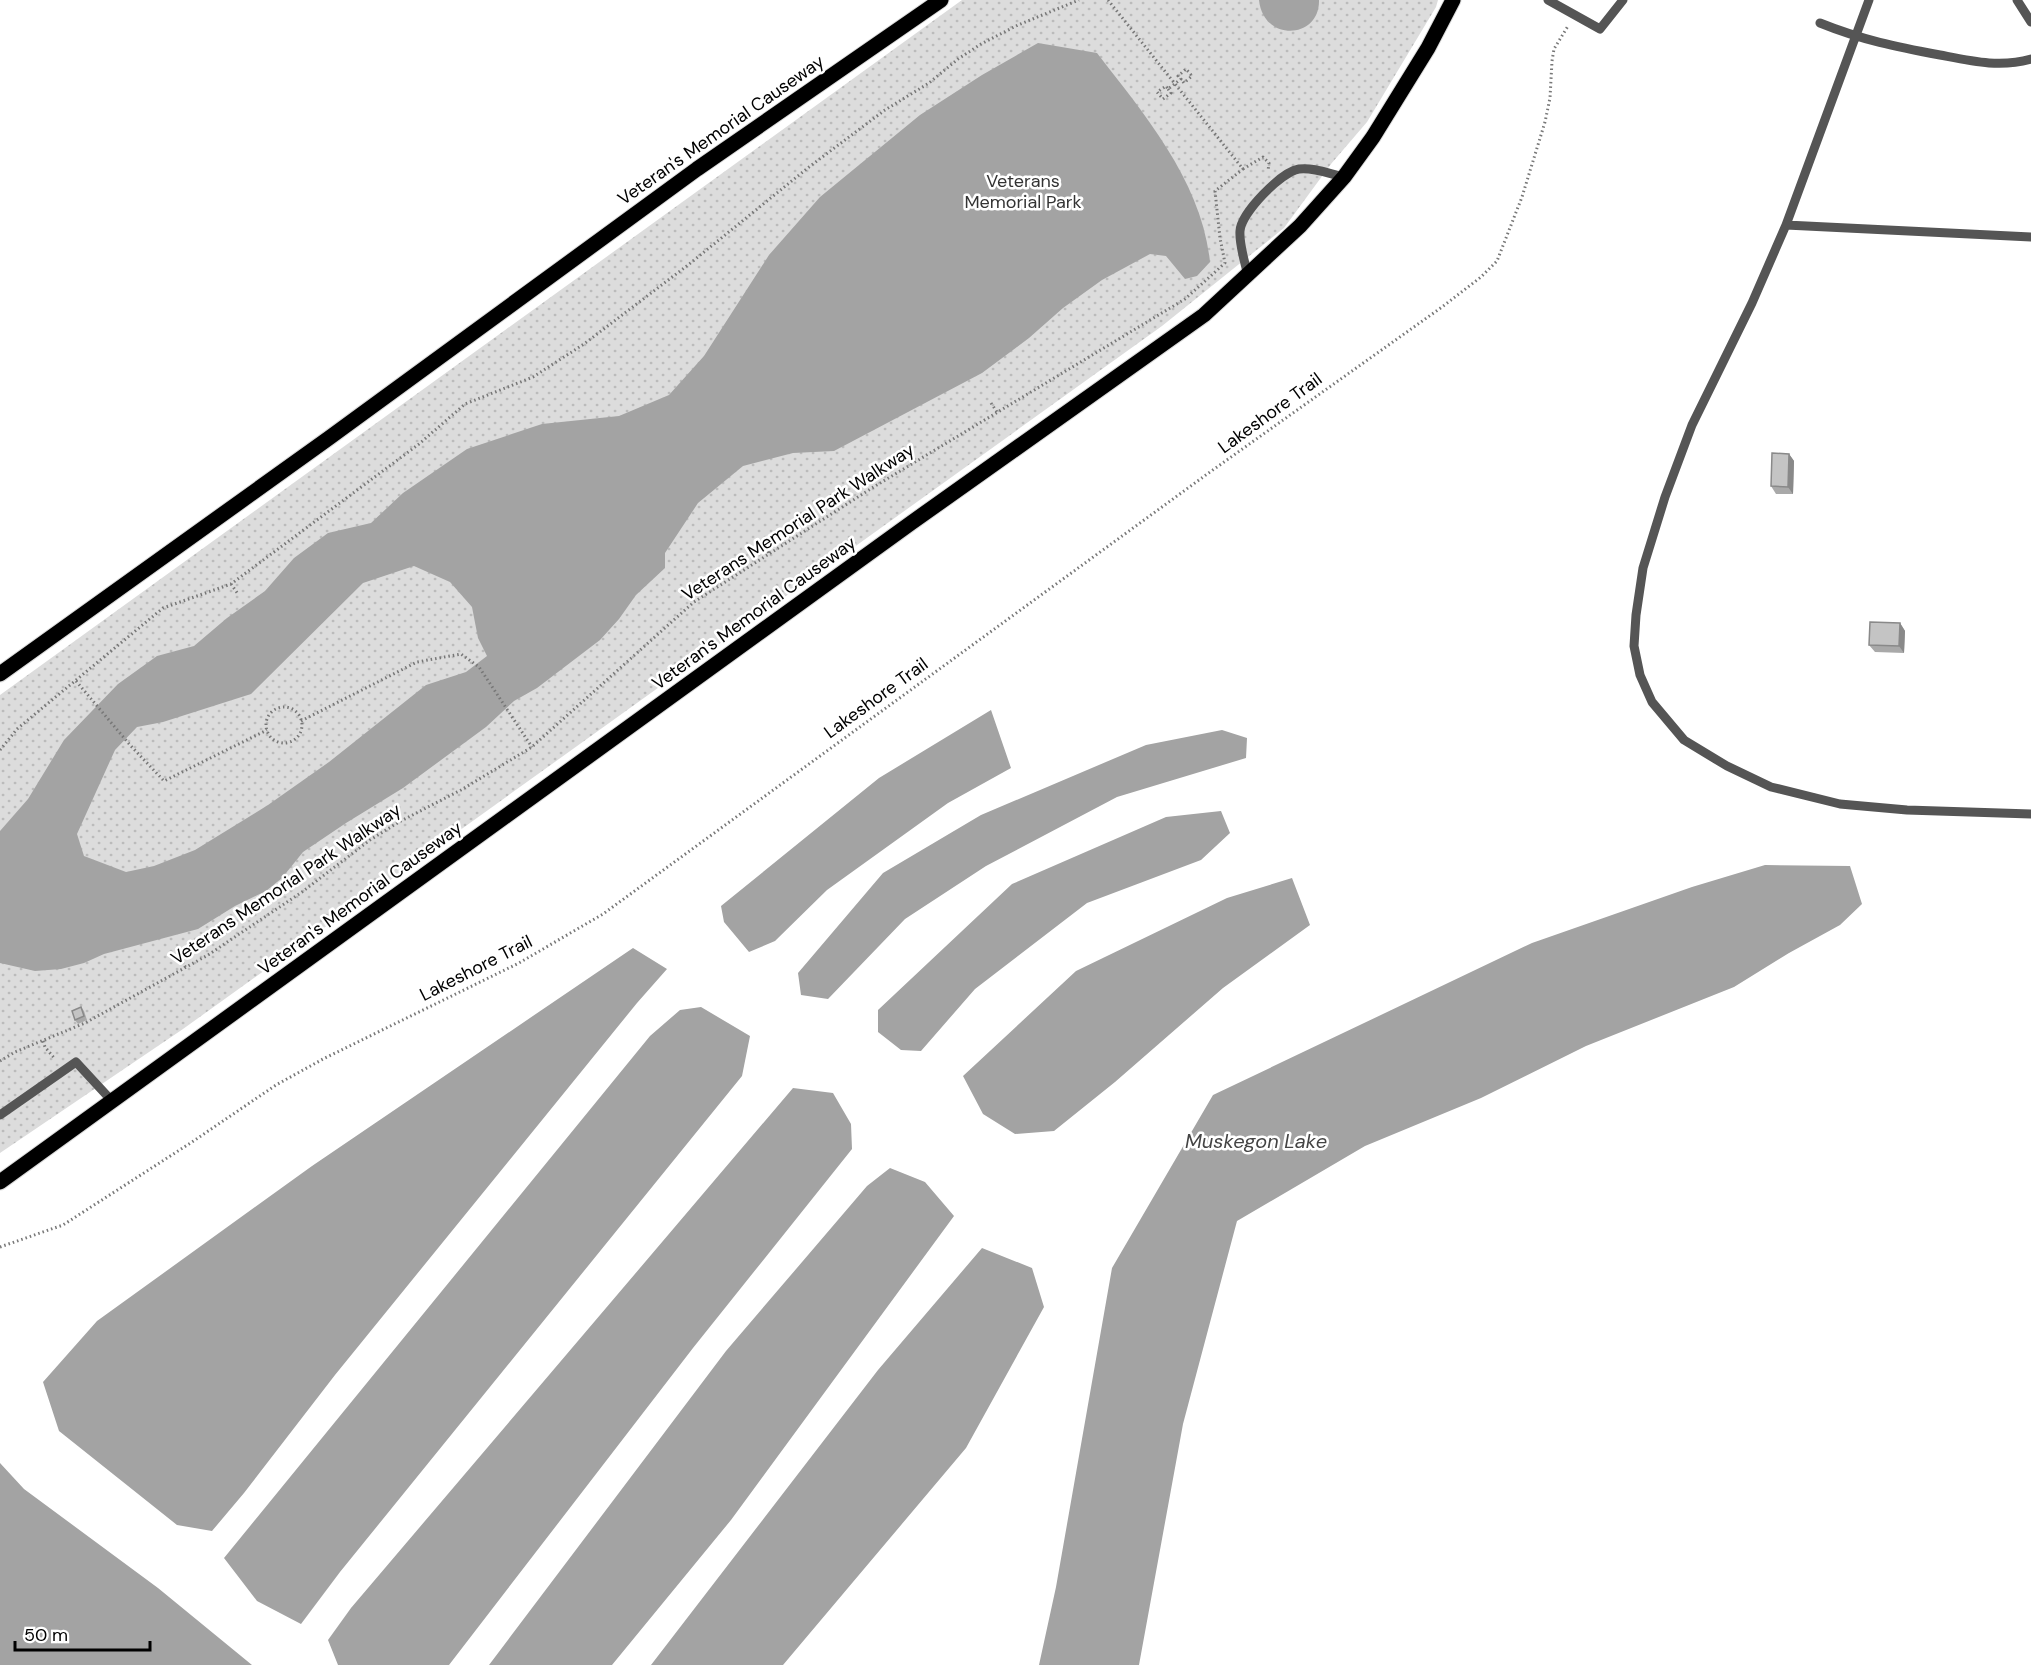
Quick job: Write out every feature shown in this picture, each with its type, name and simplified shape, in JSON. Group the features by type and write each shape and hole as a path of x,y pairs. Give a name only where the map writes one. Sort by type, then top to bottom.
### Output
{"main road":[{"name":"Veteran's Memorial Causeway","path":"0,674 329,438 697,169 941,0"},
{"name":"Veteran's Memorial Causeway","path":"0,1182 911,523 1204,315 1300,226 1344,177 1380,127 1428,48 1453,0"}],"lane":[{"path":"1548,0 1600,29 1623,0"},
{"path":"1869,0 1786,225 1752,303 1692,425 1665,498 1643,568 1634,646 1640,675 1652,702 1684,740 1727,766 1771,787 1840,804 1907,810 2031,814"},
{"path":"2017,0 2031,22"},
{"path":"1820,23 1883,45 1989,64 2018,63 2031,58"},
{"path":"1248,276 1240,238 1241,225 1265,194 1286,174 1300,169 1344,177"},
{"path":"1786,225 2031,237"},
{"path":"0,1115 76,1062 112,1101"}],"path":[{"path":"0,750 17,729 163,608 231,584 419,444 465,404 533,377 584,344 697,258 809,167 885,110 929,83 958,59 1018,25 1079,0"},
{"path":"1108,0 1243,169 1263,156 1269,163 1265,194"},
{"name":"Lakeshore Trail","path":"0,1247 63,1225 276,1085 323,1059 519,963 603,914 1481,277 1497,261 1522,197 1545,122 1550,98 1554,49 1576,16"},
{"path":"1186,69 1192,76 1184,83 1181,79 1178,76 1186,69"},
{"path":"1168,89 1181,79"},
{"path":"1166,86 1168,89 1171,93 1163,99 1157,92 1166,86"},
{"name":"Veterans Memorial Park Walkway","path":"0,1061 15,1052 85,1023 186,968 302,892 370,840 399,822 461,790 532,747 694,602 997,412 1185,299 1225,263 1215,191 1243,169"},
{"path":"991,403 997,412"},
{"path":"764,544 770,553"},
{"path":"231,584 238,594"},
{"path":"301,721 417,662 462,654 479,667 532,747"},
{"path":"76,681 164,781 267,730"},
{"path":"279,708 293,710 301,721 302,727 299,735 290,742 279,742 270,736 267,730 266,723 270,715 279,708"},
{"path":"394,813 399,822"},
{"path":"180,958 186,968"},
{"path":"43,1041 45,1047 65,1069"}],"green space":[{"name":"Veterans Memorial Park","path":"962,0 1438,0 1367,122 1331,164 1284,228 1162,326 183,1029 0,1153 0,695"}],"water":[{"path":"1259,0 1319,0 1317,13 1311,23 1302,29 1291,31 1280,29 1270,23 1263,14"},
{"path":"1038,43 1097,53 1169,151 1196,204 1205,233 1210,262 1197,276 1185,279 1166,256 1150,254 1102,280 982,373 834,451 793,453 743,466 698,503 665,553 665,568 636,595 600,640 537,688 514,701 486,727 403,788 303,852 282,878 266,891 235,906 198,929 104,954 84,963 61,969 35,971 0,963 0,831 28,799 64,740 118,684 157,656 194,646 227,618 265,591 294,558 328,533 371,523 403,493 467,449 542,424 619,416 669,395 704,356 769,255 820,197 920,115 982,75","holes":["414,566 450,582 472,607 478,638 487,656 466,672 426,685 329,762 268,805 195,850 154,866 126,872 84,856 77,834 115,750 137,727 163,722 251,694 363,583"]},
{"path":"991,710 1011,768 948,803 827,890 775,941 749,952 724,922 721,906 879,778"},
{"path":"1222,730 1247,738 1246,758 1117,797 986,866 905,919 828,999 801,995 798,973 883,873 981,815 1146,745"},
{"path":"1221,811 1230,833 1201,860 1087,903 975,989 921,1051 901,1050 878,1032 878,1010 1012,884 1166,817"},
{"name":"Muskegon Lake","path":"1765,865 1850,866 1862,904 1840,925 1734,987 1586,1046 1481,1098 1365,1146 1237,1221 1183,1424 1139,1665 1039,1665 1056,1587 1112,1268 1213,1095 1532,943 1692,887"},
{"path":"1292,878 1310,925 1223,988 1115,1082 1054,1131 1015,1134 983,1114 963,1076 1076,971 1227,898"},
{"path":"633,948 667,969 335,1375 212,1531 177,1525 59,1431 43,1382 97,1321 312,1166"},
{"path":"701,1007 750,1036 742,1076 340,1572 301,1624 257,1601 224,1558 650,1036 680,1010"},
{"path":"793,1088 833,1093 851,1124 852,1149 693,1348 449,1665 338,1665 328,1640 351,1608"},
{"path":"890,1168 925,1182 954,1216 731,1520 612,1665 489,1665 726,1351 867,1186"},
{"path":"982,1248 1032,1268 1044,1307 966,1448 783,1665 651,1665 878,1370"},
{"path":"0,1463 24,1489 158,1588 252,1665 0,1665"}],"building":[{"path":"1772,453 1789,454 1788,487 1771,486"},
{"path":"1870,622 1900,623 1899,646 1869,645"},
{"path":"81,1007 84,1016 75,1020 72,1011"}]}
